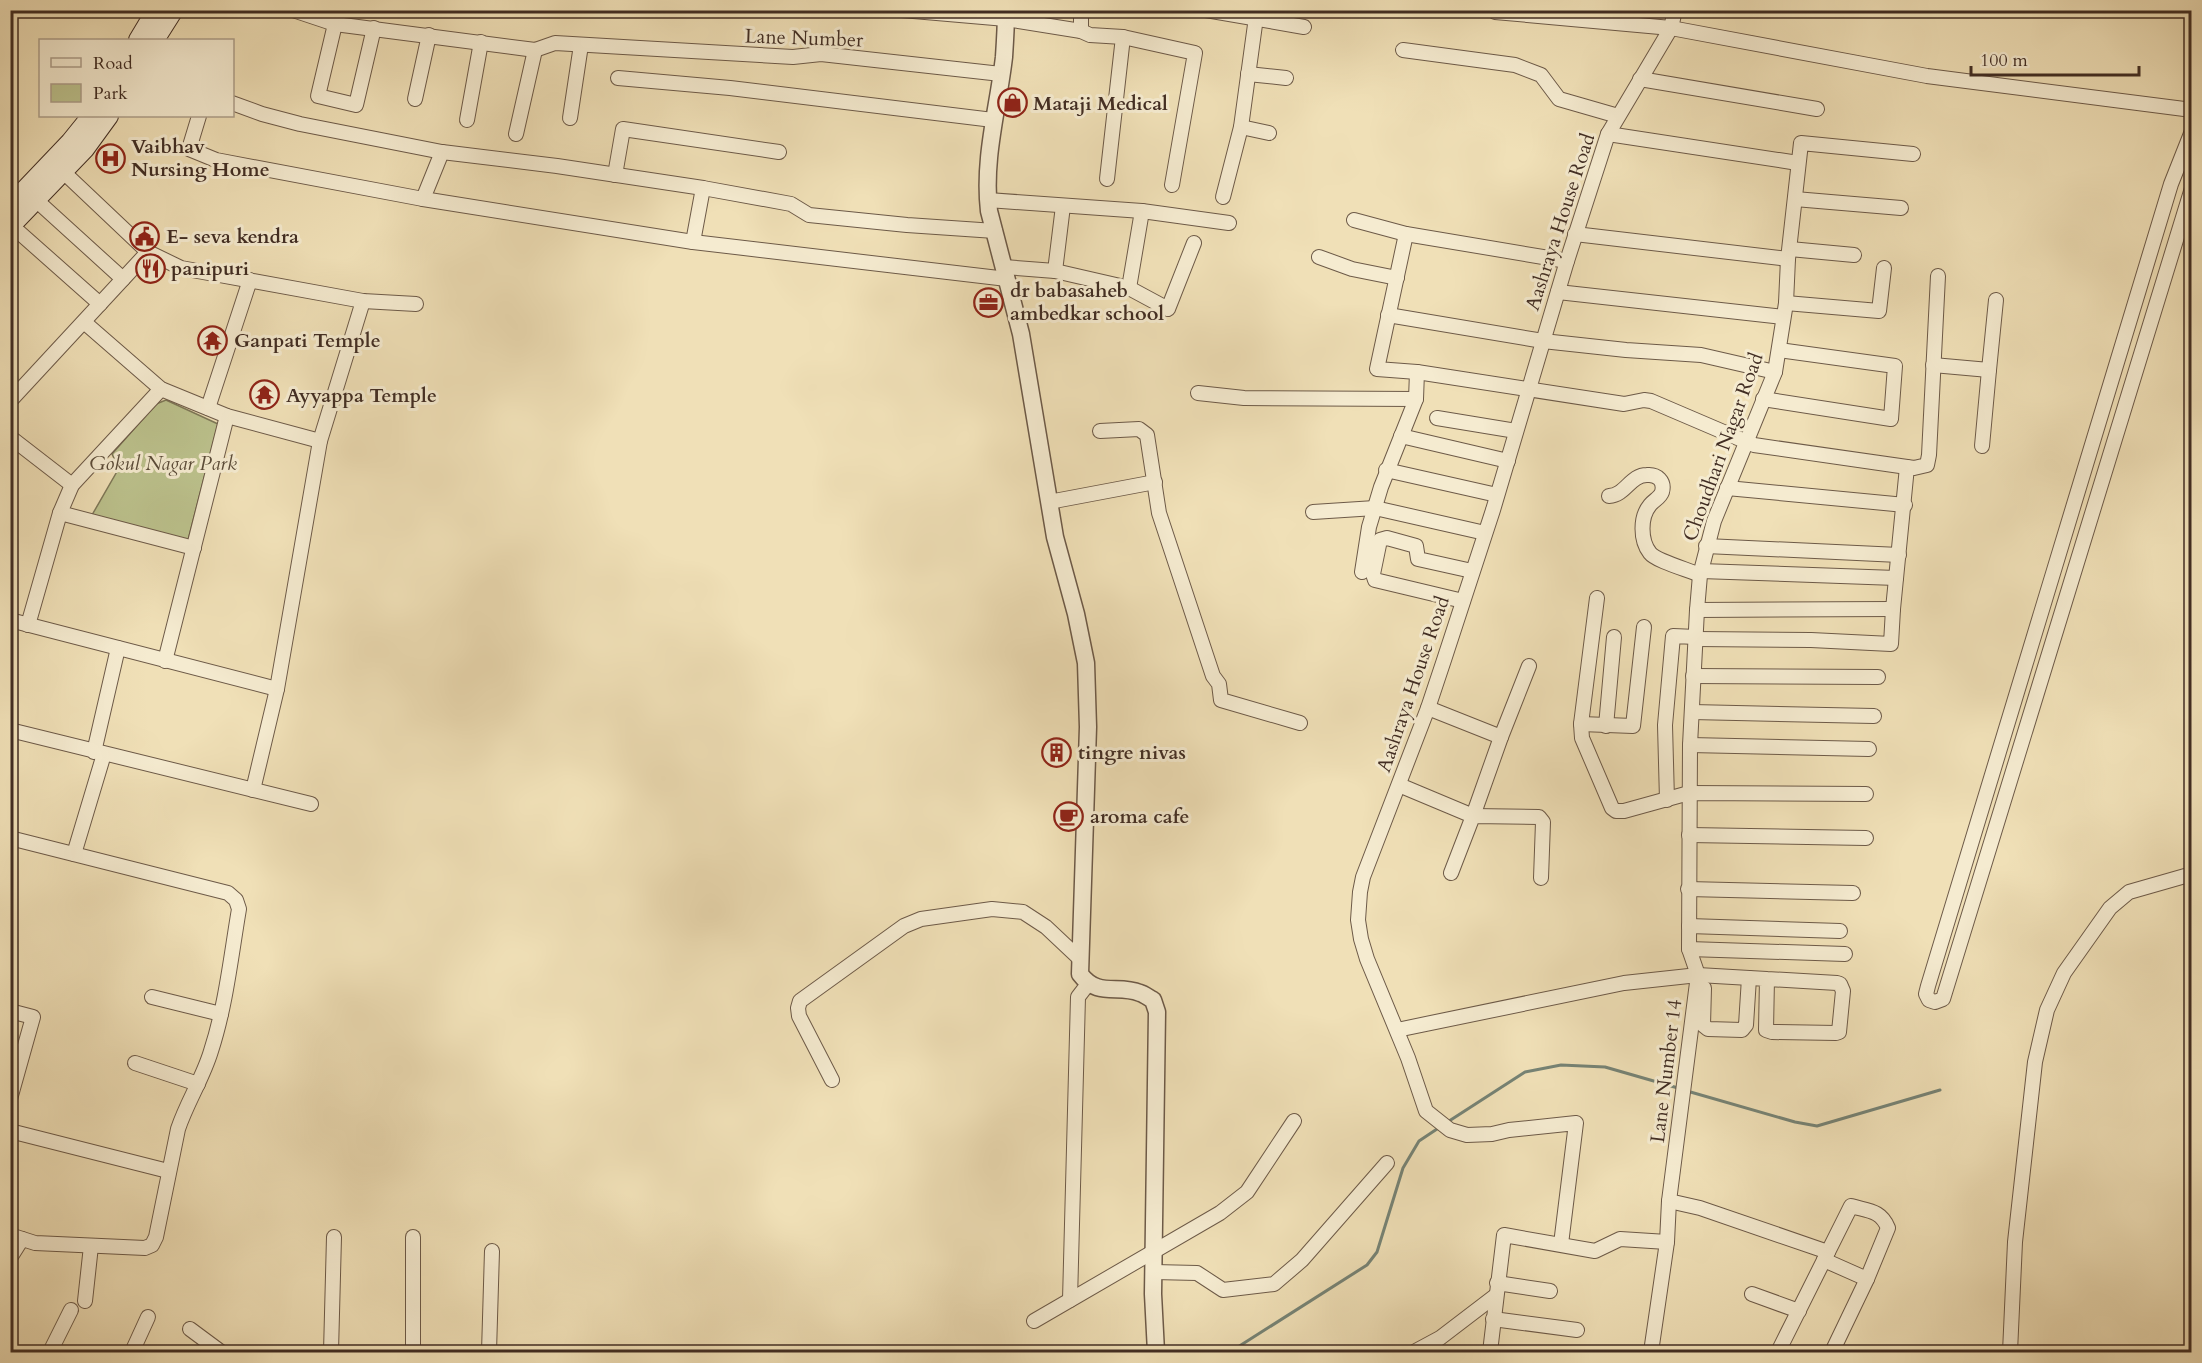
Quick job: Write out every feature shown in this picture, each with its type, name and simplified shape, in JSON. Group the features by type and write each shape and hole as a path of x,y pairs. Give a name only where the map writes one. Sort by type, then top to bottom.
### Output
{"main road":[{"path":"139,39 167,11"},
{"path":"155,39 167,11"},
{"path":"11,227 36,200 90,117"},
{"path":"10,205 58,166 85,149 108,117"}],"street":[{"name":"Lane Number","path":"293,10 335,24 535,50 555,44 793,57 821,54 1001,74"},
{"path":"902,10 1006,15 1081,31 1090,35 1123,37 1195,53 1172,185"},
{"path":"1081,10 1081,31"},
{"path":"1206,10 1257,15 1304,27"},
{"name":"Aashraya House Road","path":"1561,1244 1576,1123 1467,1135 1450,1130 1426,1111 1408,1058 1367,959 1358,920 1360,892 1363,877 1428,708 1508,460 1575,234 1608,134 1671,28 1675,10"},
{"path":"1495,12 1671,28 1927,76 2192,110"},
{"path":"1006,15 1001,74 987,162 988,200 1028,366 1055,537 1076,614 1086,663 1088,727 1080,974 1088,984 1102,989 1139,992 1153,1000 1157,1012 1153,1294 1156,1353"},
{"path":"1223,197 1241,127 1257,15"},
{"path":"335,24 318,96 356,105 374,28"},
{"path":"415,99 429,35"},
{"path":"1107,179 1123,37"},
{"path":"467,120 481,42"},
{"path":"570,118 581,45"},
{"path":"516,134 535,50"},
{"path":"1403,50 1515,65 1541,75 1559,99 1618,116"},
{"path":"1248,74 1286,78"},
{"path":"618,78 730,88 993,120"},
{"path":"1640,79 1817,109"},
{"path":"234,104 300,124 442,152 703,188 791,204 809,215 995,231"},
{"path":"199,117 189,149 216,160 423,199 693,242 1005,273 1055,271 1129,288 1168,309 1194,243"},
{"path":"1241,127 1269,133"},
{"path":"615,175 623,129 779,152"},
{"path":"2192,131 2171,184 1928,986 1926,994 1929,1000 1935,1002 1943,999 2192,188"},
{"path":"1608,134 1798,163 1801,143 1913,154"},
{"path":"423,199 442,152"},
{"name":"Choudhari Nagar Road","path":"1689,793 1693,676 1700,573 1706,546 1727,488 1775,372 1786,303 1798,163"},
{"path":"58,166 148,252 181,268 363,301 416,304"},
{"path":"693,242 703,188"},
{"path":"1795,199 1900,208"},
{"path":"36,200 123,279"},
{"path":"988,200 1142,211 1229,224"},
{"path":"1055,271 1063,206"},
{"path":"1129,288 1142,211"},
{"path":"1354,220 1406,234 1567,261"},
{"path":"11,227 100,304"},
{"path":"1406,234 1377,369 1416,372 1623,404 1651,401 1754,445 1907,467 1921,468 1927,465 1938,276"},
{"path":"1575,234 1789,254 1854,255"},
{"path":"10,401 148,252"},
{"path":"1319,257 1352,269 1396,278"},
{"path":"1786,303 1879,311 1884,268"},
{"path":"208,408 250,280"},
{"path":"1558,292 1783,317"},
{"path":"1982,446 1996,300"},
{"path":"253,790 277,689 320,441 363,301"},
{"path":"1388,315 1543,341 1701,355 1775,372"},
{"path":"84,322 161,389 227,416 320,441"},
{"path":"1763,399 1891,420 1895,366 1779,350"},
{"path":"1933,365 1989,370"},
{"path":"1362,572 1370,527 1386,470 1416,399 1416,372"},
{"path":"28,625 60,513 72,485 161,389"},
{"path":"1198,393 1244,398 1416,399"},
{"path":"165,661 227,416"},
{"path":"1437,418 1516,431"},
{"path":"1100,432 1132,429 1144,431 1149,441 1159,513 1213,676 1219,684 1221,700 1300,723"},
{"path":"10,436 72,485"},
{"path":"1401,436 1508,460"},
{"path":"1667,800 1665,725 1673,636 1891,644 1907,467"},
{"path":"1386,470 1497,495"},
{"path":"1609,496 1620,494 1637,477 1646,474 1660,478 1663,484 1662,492 1644,516 1642,527 1644,544 1650,554 1657,559 1700,573 1896,578"},
{"path":"1049,502 1155,482"},
{"path":"1727,488 1905,505"},
{"path":"1313,512 1375,508 1485,533"},
{"path":"60,513 194,549"},
{"path":"1463,601 1375,580 1373,574 1380,540 1387,538 1416,546 1418,559 1472,571"},
{"path":"1706,546 1899,555"},
{"path":"1597,598 1581,724 1582,738 1611,808 1624,812 1689,793 1866,794"},
{"path":"1697,610 1893,609"},
{"path":"10,620 277,689"},
{"path":"1581,724 1633,726 1644,627"},
{"path":"1606,726 1614,637"},
{"path":"74,854 99,753 118,648"},
{"path":"1451,873 1529,666"},
{"path":"1693,676 1878,678"},
{"path":"1428,708 1501,736"},
{"path":"1692,712 1874,716"},
{"path":"10,730 311,804"},
{"path":"1690,745 1869,749"},
{"path":"1399,785 1473,816 1541,818 1543,822 1541,878"},
{"name":"Lane Number 14","path":"1651,1353 1667,1242 1669,1201 1687,1063 1701,975 1689,949 1689,793"},
{"path":"1689,835 1866,838"},
{"path":"10,838 228,893 236,900 239,909 221,1014 211,1051 183,1115 168,1171 156,1237 152,1245 145,1248 35,1243 16,1237 10,1258"},
{"path":"2010,1353 2015,1242 2034,1062 2047,1010 2064,973 2110,908 2129,892 2192,874"},
{"path":"1688,889 1853,893"},
{"path":"832,1080 799,1016 800,1001 911,921 992,909 1023,912 1046,927 1080,959"},
{"path":"1689,926 1840,931"},
{"path":"1689,949 1845,954"},
{"path":"1397,1030 1624,983 1701,975 1767,979 1840,984 1843,991 1839,1032 1772,1032 1766,1030 1767,979"},
{"path":"1701,975 1702,1025 1708,1029 1745,1029 1749,978"},
{"path":"1070,1300 1078,997 1088,984"},
{"path":"152,997 221,1014"},
{"path":"10,1011 33,1017 10,1099"},
{"path":"135,1063 198,1084"},
{"path":"1034,1321 1220,1213 1247,1192 1294,1122"},
{"path":"10,1131 168,1171"},
{"path":"1154,1272 1197,1273 1223,1290 1274,1284 1302,1260 1387,1163"},
{"path":"1669,1201 1700,1208 1826,1256 1867,1279"},
{"path":"1778,1353 1851,1206 1884,1218 1888,1228 1832,1353"},
{"path":"1490,1353 1504,1235 1595,1251 1620,1239 1667,1242"},
{"path":"331,1353 334,1237"},
{"path":"412,1237 413,1353"},
{"path":"86,1301 91,1246"},
{"path":"489,1353 492,1251"},
{"path":"1414,1353 1440,1338 1496,1289 1550,1291"},
{"path":"1752,1293 1799,1311"},
{"path":"50,1353 71,1310"},
{"path":"132,1353 148,1317"},
{"path":"1493,1319 1577,1330"},
{"path":"190,1329 221,1353"}],"green space":[{"name":"Gokul Nagar Park","path":"166,400 218,424 188,540 92,515 119,468 112,454 156,404"}],"waterway":[{"path":"1446,1123 1525,1072 1561,1065 1605,1067 1678,1088"},
{"path":"1687,1091 1795,1122 1817,1126 1940,1090"},
{"path":"1230,1352 1367,1265 1377,1252 1403,1168 1419,1141 1440,1127"}],"place":[{"name":"Mataji Medical","path":"1012,103"},
{"name":"Vaibhav Nursing Home","path":"110,158"},
{"name":"E- seva kendra","path":"145,236"},
{"name":"panipuri","path":"150,268"},
{"name":"dr babasaheb ambedkar school","path":"989,302"},
{"name":"Ganpati Temple","path":"213,340"},
{"name":"Ayyappa Temple","path":"265,395"},
{"name":"tingre nivas","path":"1057,752"},
{"name":"aroma cafe","path":"1069,816"}]}
